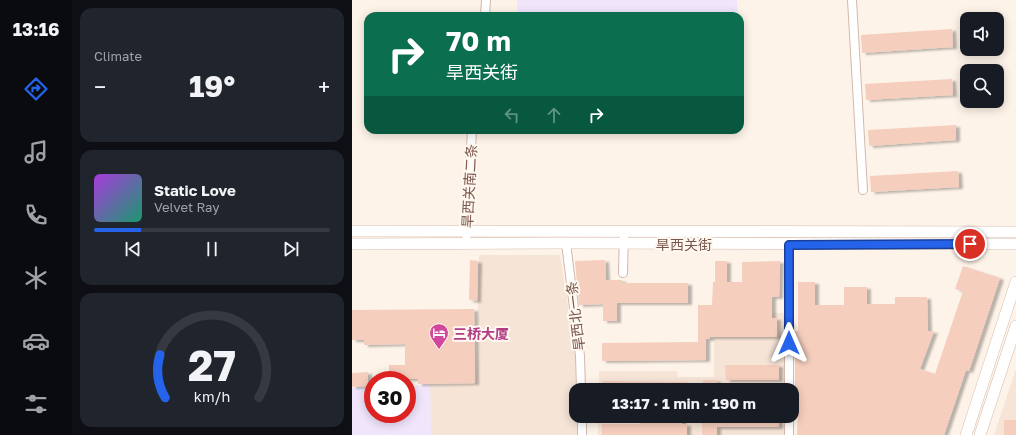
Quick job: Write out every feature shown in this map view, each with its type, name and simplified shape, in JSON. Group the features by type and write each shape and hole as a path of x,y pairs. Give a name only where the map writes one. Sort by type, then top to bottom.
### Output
{"main road":[{"name":"旱西关街","path":"352,231 1016,232"},
{"name":"旱西关街","path":"352,244 1016,244"},
{"path":"966,435 1016,282"},
{"path":"980,435 1015,334"}],"street":[{"path":"485,12 486,0"},
{"path":"852,0 863,190"},
{"name":"旱西关南二条","path":"466,243 472,134"},
{"path":"624,231 624,273"},
{"name":"旱西北一条","path":"566,243 580,356 581,383"},
{"path":"789,245 789,383"},
{"path":"582,423 582,435"},
{"path":"789,423 789,435"}],"shaded area":[{"path":"517,0 737,0 738,12 518,12"},
{"path":"479,255 560,255 575,350 576,383 569,383 569,423 577,423 577,435 431,435 430,385 476,384"},
{"path":"714,312 785,313 784,383 599,383 599,371 677,371 678,377 714,377"},
{"path":"1016,369 1016,435 994,435"},
{"path":"430,385 431,435 352,435 352,388 364,387 364,423 416,423 416,386"},
{"path":"598,423 784,423 784,435 598,435"}],"building":[{"path":"952,29 953,47 862,53 861,35"},
{"path":"952,79 953,95 866,100 865,84"},
{"path":"956,125 956,140 869,146 868,130"},
{"path":"958,171 959,187 871,192 870,176"},
{"path":"470,260 478,261 477,301 469,300"},
{"path":"605,260 606,280 622,280 622,283 688,283 688,303 617,303 617,321 603,321 603,304 579,305 575,261"},
{"path":"715,261 727,261 727,282 742,282 742,262 780,261 779,297 772,297 772,318 777,318 777,337 710,337 710,339 706,339 706,360 602,361 602,343 698,342 698,305 712,305 713,282 715,282"},
{"path":"963,266 1000,278 969,371 966,370 944,435 797,435 798,423 799,423 799,383 795,383 795,331 798,331 798,282 815,282 815,305 844,305 844,287 867,287 867,304 895,304 895,297 927,297 928,331 934,331 920,369 935,374 963,291 955,289"},
{"name":"三桥大厦","path":"474,309 475,383 418,384 418,379 416,379 416,371 389,371 389,365 405,365 405,344 364,345 364,340 352,340 352,310"},
{"path":"725,365 779,365 779,380 726,380"},
{"path":"364,372 364,386 352,387 352,373"},
{"path":"703,380 717,380 717,383 703,383"},
{"path":"602,381 687,382 687,383 602,383"},
{"path":"1004,420 1016,420 1016,435 1004,435"},
{"path":"702,423 779,423 779,427 717,427 717,435 702,435"},
{"path":"602,424 687,424 687,435 602,435"}],"place":[{"name":"三桥大厦","path":"439,350"}],"route":[{"path":"789,343 789,245 970,244"}]}
